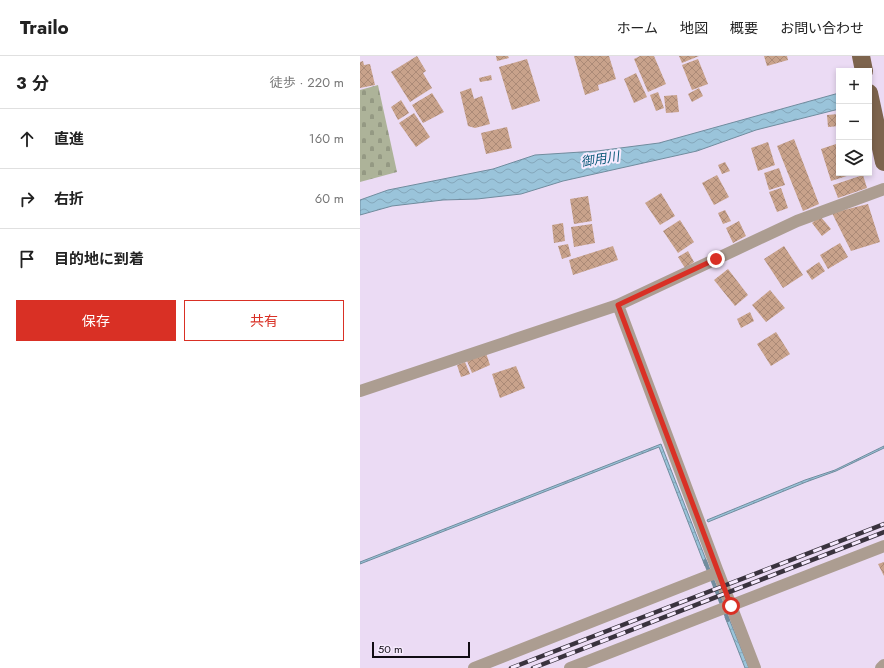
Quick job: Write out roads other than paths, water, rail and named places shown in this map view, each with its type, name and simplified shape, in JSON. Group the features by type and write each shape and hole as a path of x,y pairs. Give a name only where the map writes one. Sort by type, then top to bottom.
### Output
{"main road":[{"path":"861,56 863,68"},
{"path":"871,104 884,162"}],"street":[{"path":"360,390 618,305 797,221 884,189"},
{"path":"618,305 718,572 756,668"},
{"path":"570,668 884,546"},
{"path":"474,668 718,572"},
{"path":"881,668 884,665"}],"water":[{"name":"御用川","path":"836,94 836,110 756,130 697,151 563,181 521,194 477,199 443,200 392,206 360,215 360,200 388,190 493,169 535,155 597,151 659,143"},
{"path":"661,444 708,565 705,566 659,447 360,564 360,562"},
{"path":"884,446 884,448 836,471 708,522 707,520 805,480 835,470"},
{"path":"728,616 749,668 745,668 725,617"}],"waterway":[{"path":"705,561 728,620"}],"railway":[{"path":"511,668 884,524"},
{"path":"533,668 884,532"}]}
